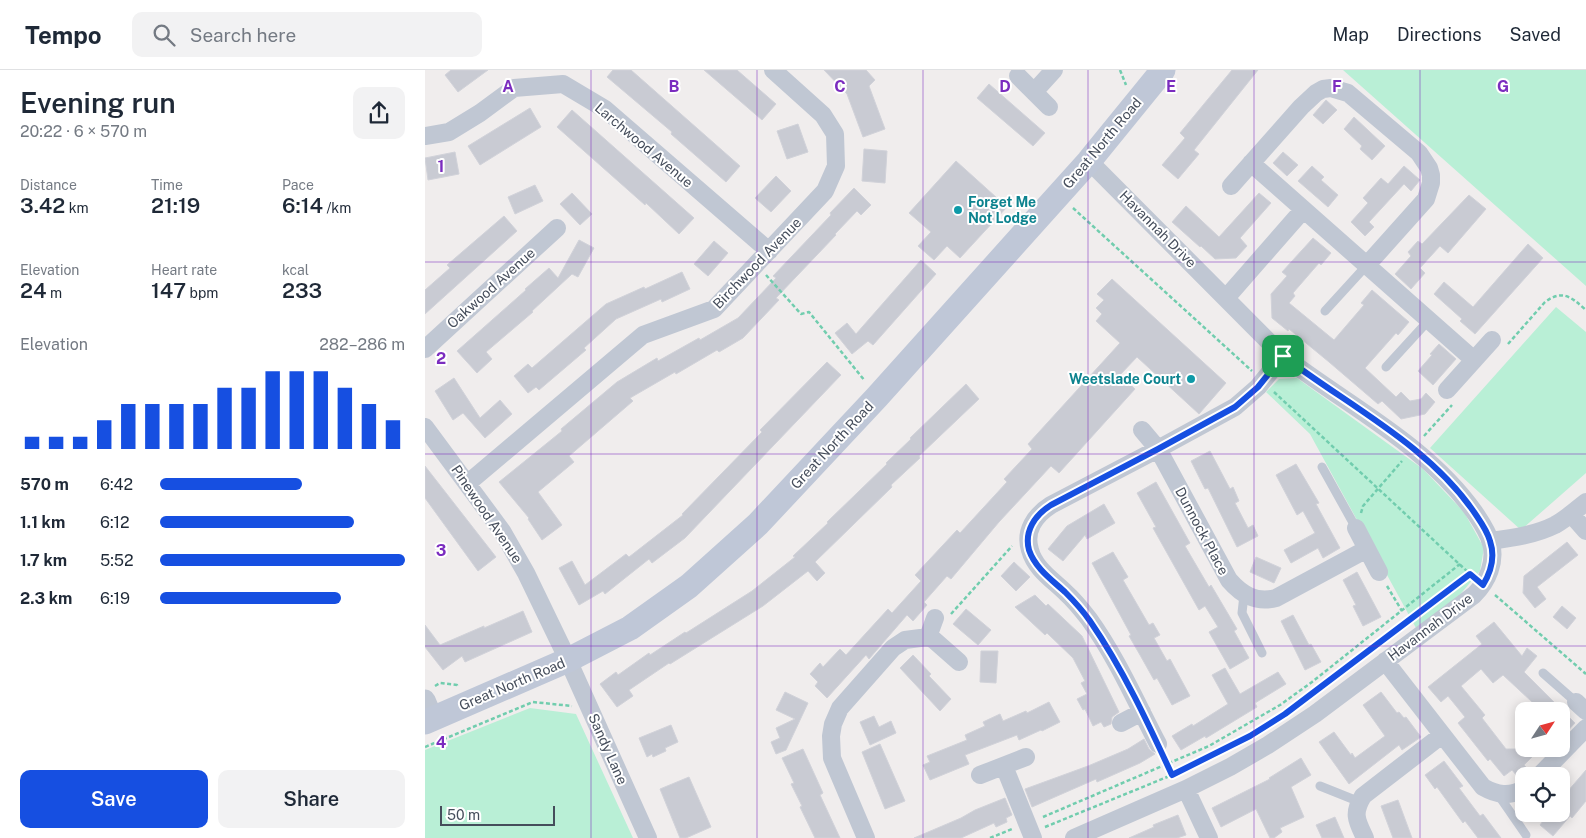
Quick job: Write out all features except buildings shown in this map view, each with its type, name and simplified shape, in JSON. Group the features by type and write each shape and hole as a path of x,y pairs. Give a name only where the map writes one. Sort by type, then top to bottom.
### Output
{"main road":[{"name":"Great North Road","path":"428,714 568,660 630,628 689,586 758,524 877,397 1089,160 1163,70"}],"street":[{"name":"Birchwood Avenue","path":"468,483 643,335 714,309 825,191 836,166 835,134 823,114 773,70"},
{"path":"1034,92 1054,70"},
{"path":"1018,76 1049,107"},
{"name":"Larchwood Avenue","path":"425,136 449,132 480,113 514,88 563,84 605,109 769,251"},
{"path":"1231,186 1316,92 1323,89 1340,89 1355,98 1419,153 1431,174 1431,183 1426,199 1367,265"},
{"name":"Havannah Drive","path":"1073,838 1186,789 1230,767 1315,714 1466,601 1477,580 1490,569 1492,559 1490,541 1486,530 1467,502 1427,461 1394,435 1283,356 1089,160"},
{"path":"1251,164 1474,360"},
{"path":"1226,298 1303,210"},
{"name":"Oakwood Avenue","path":"425,348 557,228"},
{"path":"1447,390 1492,340"},
{"path":"1158,744 1114,660 1089,620 1067,594 1037,566 1029,549 1028,537 1032,524 1045,509 1235,407 1258,387 1283,356"},
{"name":"Pinewood Avenue","path":"425,427 502,531 526,573 568,660"},
{"path":"1142,430 1158,449"},
{"name":"Dunnock Place","path":"1158,449 1229,580 1244,595"},
{"path":"1490,541 1543,530 1555,525 1586,502"},
{"path":"1571,514 1586,532"},
{"path":"1356,528 1379,572"},
{"path":"1244,595 1265,600 1276,598 1367,549"},
{"path":"928,637 935,618"},
{"path":"866,838 832,758 831,736 833,724 843,704 893,648 905,640 928,637 959,662"},
{"name":"Sandy Lane","path":"568,660 648,838"},
{"path":"1385,661 1477,782 1497,793 1515,793"},
{"path":"1121,723 1142,712"},
{"path":"1548,767 1586,728"},
{"path":"1365,838 1356,816 1360,802 1369,791 1442,735"},
{"path":"980,775 1026,757"},
{"path":"1004,766 1030,831"},
{"path":"1186,789 1209,838"}],"lane":[{"path":"1325,310 1367,265"},
{"path":"1386,367 1429,320"},
{"path":"1322,467 1356,528"},
{"path":"1244,595 1242,613 1263,653"},
{"path":"1543,673 1581,707"},
{"path":"1320,786 1360,802"},
{"path":"1497,793 1526,835"}],"path":[{"path":"757,265 801,314 809,312 877,397"},
{"path":"1356,528 1363,506 1377,489"},
{"path":"935,618 950,615 1013,545"},
{"path":"1030,831 1167,764 1209,746 1280,705 1312,682 1460,564"},
{"path":"1379,572 1402,611"},
{"path":"1299,703 1477,580 1586,674"},
{"path":"425,747 533,702 576,706 588,704"},
{"path":"1158,744 1172,775"},
{"path":"990,838 1030,831 1172,775 1214,755"}],"green space":[{"path":"1343,70 1586,70 1586,286"},
{"path":"1556,307 1586,332 1586,473 1521,530 1430,448"},
{"path":"1297,378 1423,469 1464,512 1484,548 1480,571 1458,597 1416,628 1310,434 1266,392 1279,379"},
{"path":"530,708 576,714 633,838 425,838 425,750"}],"place":[{"name":"Forget Me Not Lodge","path":"958,210"},
{"name":"Weetslade Court","path":"1191,379"}],"route":[{"path":"1283,356 1413,449 1455,488 1486,530 1492,550 1490,569 1483,585 1470,574 1285,714 1250,736 1172,775 1158,744 1101,638 1079,607 1037,566 1032,558 1028,544 1029,531 1039,514 1051,505 1235,407 1258,387 1283,356"}]}
